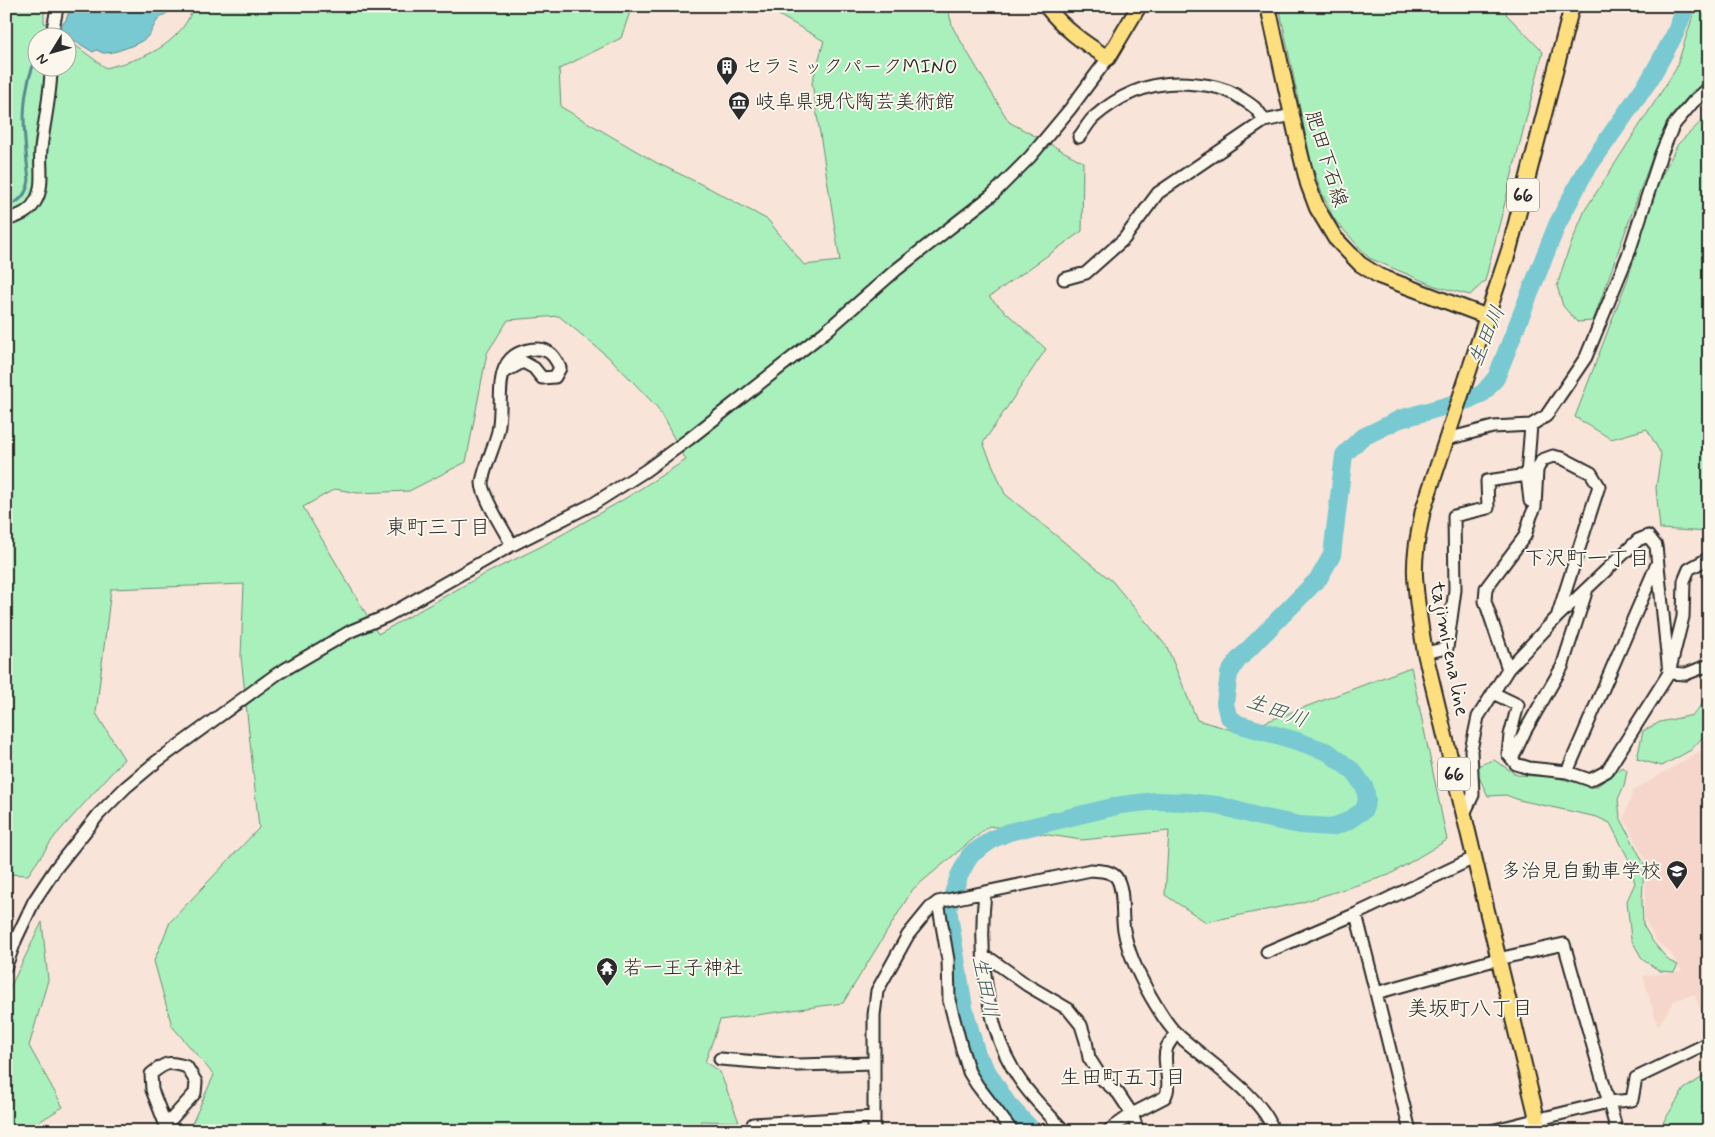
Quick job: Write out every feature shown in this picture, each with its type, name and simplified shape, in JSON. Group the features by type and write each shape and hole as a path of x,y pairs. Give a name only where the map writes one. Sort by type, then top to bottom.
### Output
{"main road":[{"path":"1046,6 1058,22 1074,37 1108,58 1139,6"},
{"name":"肥田下石線","path":"1268,6 1306,176 1317,208 1326,225 1360,264 1378,276 1488,317"},
{"name":"tajimi-ena line","path":"1538,1125 1425,653 1415,574 1417,543 1424,510 1509,250 1572,6"}],"street":[{"path":"52,28 57,6"},
{"path":"6,966 16,938 34,901 56,868 99,814 126,787 156,762 277,674 351,631 387,616 512,545 594,504 645,471 825,332 896,270 992,195 1030,157 1070,109 1108,58"},
{"path":"6,220 21,215 30,209 40,194 40,150 51,78"},
{"path":"1079,137 1092,119 1114,102 1156,84 1179,82 1207,85 1227,90 1253,105 1259,111 1264,121"},
{"path":"1447,439 1493,427 1531,425 1546,416 1586,357 1628,255 1661,154 1674,126 1693,102 1709,88"},
{"path":"1064,279 1086,273 1124,239 1158,193 1264,121 1292,116"},
{"path":"503,373 523,362 534,368 542,378 555,377 560,368 554,356 542,348 525,350 510,357 503,373 500,382 498,430 482,482 486,496 512,545"},
{"path":"1531,425 1527,475 1531,516"},
{"path":"1508,669 1485,601 1486,588 1525,536 1535,507 1537,470 1542,460 1553,456 1562,458 1590,473 1599,486 1558,616"},
{"path":"1425,653 1448,648 1455,590 1454,516 1488,508 1487,481 1527,475"},
{"path":"1464,814 1473,795 1471,750 1478,717 1508,669 1588,587 1638,540 1648,536 1656,546 1670,673"},
{"path":"1493,692 1518,705 1510,735 1508,754 1516,764 1529,768 1567,772 1590,780 1607,771 1670,673 1683,617 1684,581 1689,569 1709,558"},
{"path":"1567,772 1657,562"},
{"path":"1512,759 1525,731 1562,667 1588,587"},
{"path":"1670,673 1686,674 1709,665"},
{"path":"1267,952 1356,914 1474,858"},
{"path":"874,1131 874,1015 876,991 908,935 930,908 938,902 1091,870 1109,872 1116,877 1120,886 1123,929 1127,943 1140,978 1167,1023 1176,1034 1237,1085 1258,1106 1271,1121 1273,1131"},
{"path":"985,892 982,919 984,958 991,1016 1004,1052 1013,1070 1028,1091 1064,1131"},
{"path":"938,902 948,960 949,1000 963,1054 969,1072 977,1086 1012,1131"},
{"path":"1356,914 1410,1131"},
{"path":"1376,992 1498,959 1564,944 1617,1131"},
{"path":"984,958 992,960 1027,985 1068,1009 1081,1025 1089,1058 1103,1080 1118,1093 1132,1114 1138,1131"},
{"path":"1108,1131 1132,1114 1165,1097 1168,1092 1165,1056 1167,1047 1176,1034"},
{"path":"1491,1131 1538,1125 1608,1102 1632,1100 1636,1078 1709,1043"},
{"path":"720,1059 797,1065 874,1063"},
{"path":"172,1062 187,1067 196,1082 195,1093 167,1128 152,1090 151,1074 162,1065 172,1062"},
{"path":"753,1124 874,1117"},
{"path":"1538,1125 1548,1131"}],"shaded area":[{"name":"多治見自動車学校","path":"1709,746 1709,1030 1694,994 1674,1001 1658,1027 1643,976 1682,971 1670,952 1656,941 1644,917 1647,863 1624,818 1633,791"}],"green space":[{"path":"6,6 44,6 44,23 51,28 28,28 28,78 78,78 78,47 106,68 128,62 148,54 167,43 185,25 194,6 632,6 621,38 559,69 561,107 657,163 709,188 768,220 804,265 840,261 812,83 824,41 763,6 947,6 953,28 1009,122 1083,162 1082,231 989,297 1046,349 983,443 1005,494 1112,581 1167,647 1197,720 1239,732 1411,667 1447,840 1389,875 1300,903 1206,922 1165,895 1169,831 1082,840 989,826 913,889 843,1003 720,1020 705,1062 720,1072 739,1122 701,1121 698,1131 191,1131 190,1128 214,1075 172,1026 154,961 170,922 259,828 241,656 244,584 111,589 96,713 124,759 55,836 28,875 6,874","holes":["559,316 612,360 657,407 686,460 621,501 542,546 479,577 378,634 303,507 335,489 358,493 409,491 466,462 487,353 508,320"]},
{"path":"1279,6 1508,6 1506,14 1543,52 1485,281 1470,295 1435,286 1369,258 1334,219 1321,191 1311,162"},
{"path":"1696,6 1709,6 1709,79 1693,91 1671,116 1653,155 1593,321 1577,322 1563,306 1557,286 1567,254 1585,210 1676,69"},
{"path":"1709,114 1709,532 1660,529 1656,488 1661,454 1647,429 1611,439 1575,417 1628,278 1657,185 1678,144"},
{"path":"1709,696 1709,730 1691,750 1662,766 1637,759 1643,731 1660,722 1693,715"},
{"path":"1494,760 1517,775 1553,777 1596,787 1622,767 1627,770 1624,786 1618,799 1620,817 1644,864 1643,925 1653,942 1669,961 1678,965 1674,972 1660,971 1643,960 1631,939 1627,901 1635,883 1628,858 1610,823 1597,817 1519,800 1506,795 1488,796 1474,767"},
{"path":"42,922 48,980 29,1046 63,1107 24,1131 6,1131 6,996"},
{"path":"1709,1073 1709,1131 1661,1131 1661,1126 1684,1089"}],"water":[{"path":"71,6 171,6 169,12 156,22 146,38 113,52 104,53 97,50 93,52 78,43 78,28 59,28 66,20"}],"waterway":[{"name":"生田川","path":"1033,1131 1007,1103 977,1055 964,1008 948,909 959,876 970,855 993,839 1009,832 1121,805 1156,801 1217,805 1260,817 1300,825 1332,827 1346,822 1364,810 1367,800 1365,788 1354,772 1328,752 1238,724 1228,716 1225,703 1229,674 1237,661 1319,578 1332,555 1344,455 1361,438 1400,419 1471,399 1483,393 1496,378 1557,225 1584,173 1650,79 1675,34 1686,6"},
{"path":"6,206 19,200 25,193 29,180 24,116 29,78"}],"place":[{"name":"セラミックパークMINO","path":"727,86"},
{"name":"岐阜県現代陶芸美術館","path":"739,121"},
{"name":"多治見自動車学校","path":"1677,890"},
{"name":"若一王子神社","path":"607,987"}],"district":[{"name":"東町三丁目","path":"438,528"},
{"name":"下沢町一丁目","path":"1587,559"},
{"name":"美坂町八丁目","path":"1470,1009"},
{"name":"生田町五丁目","path":"1123,1078"}]}
